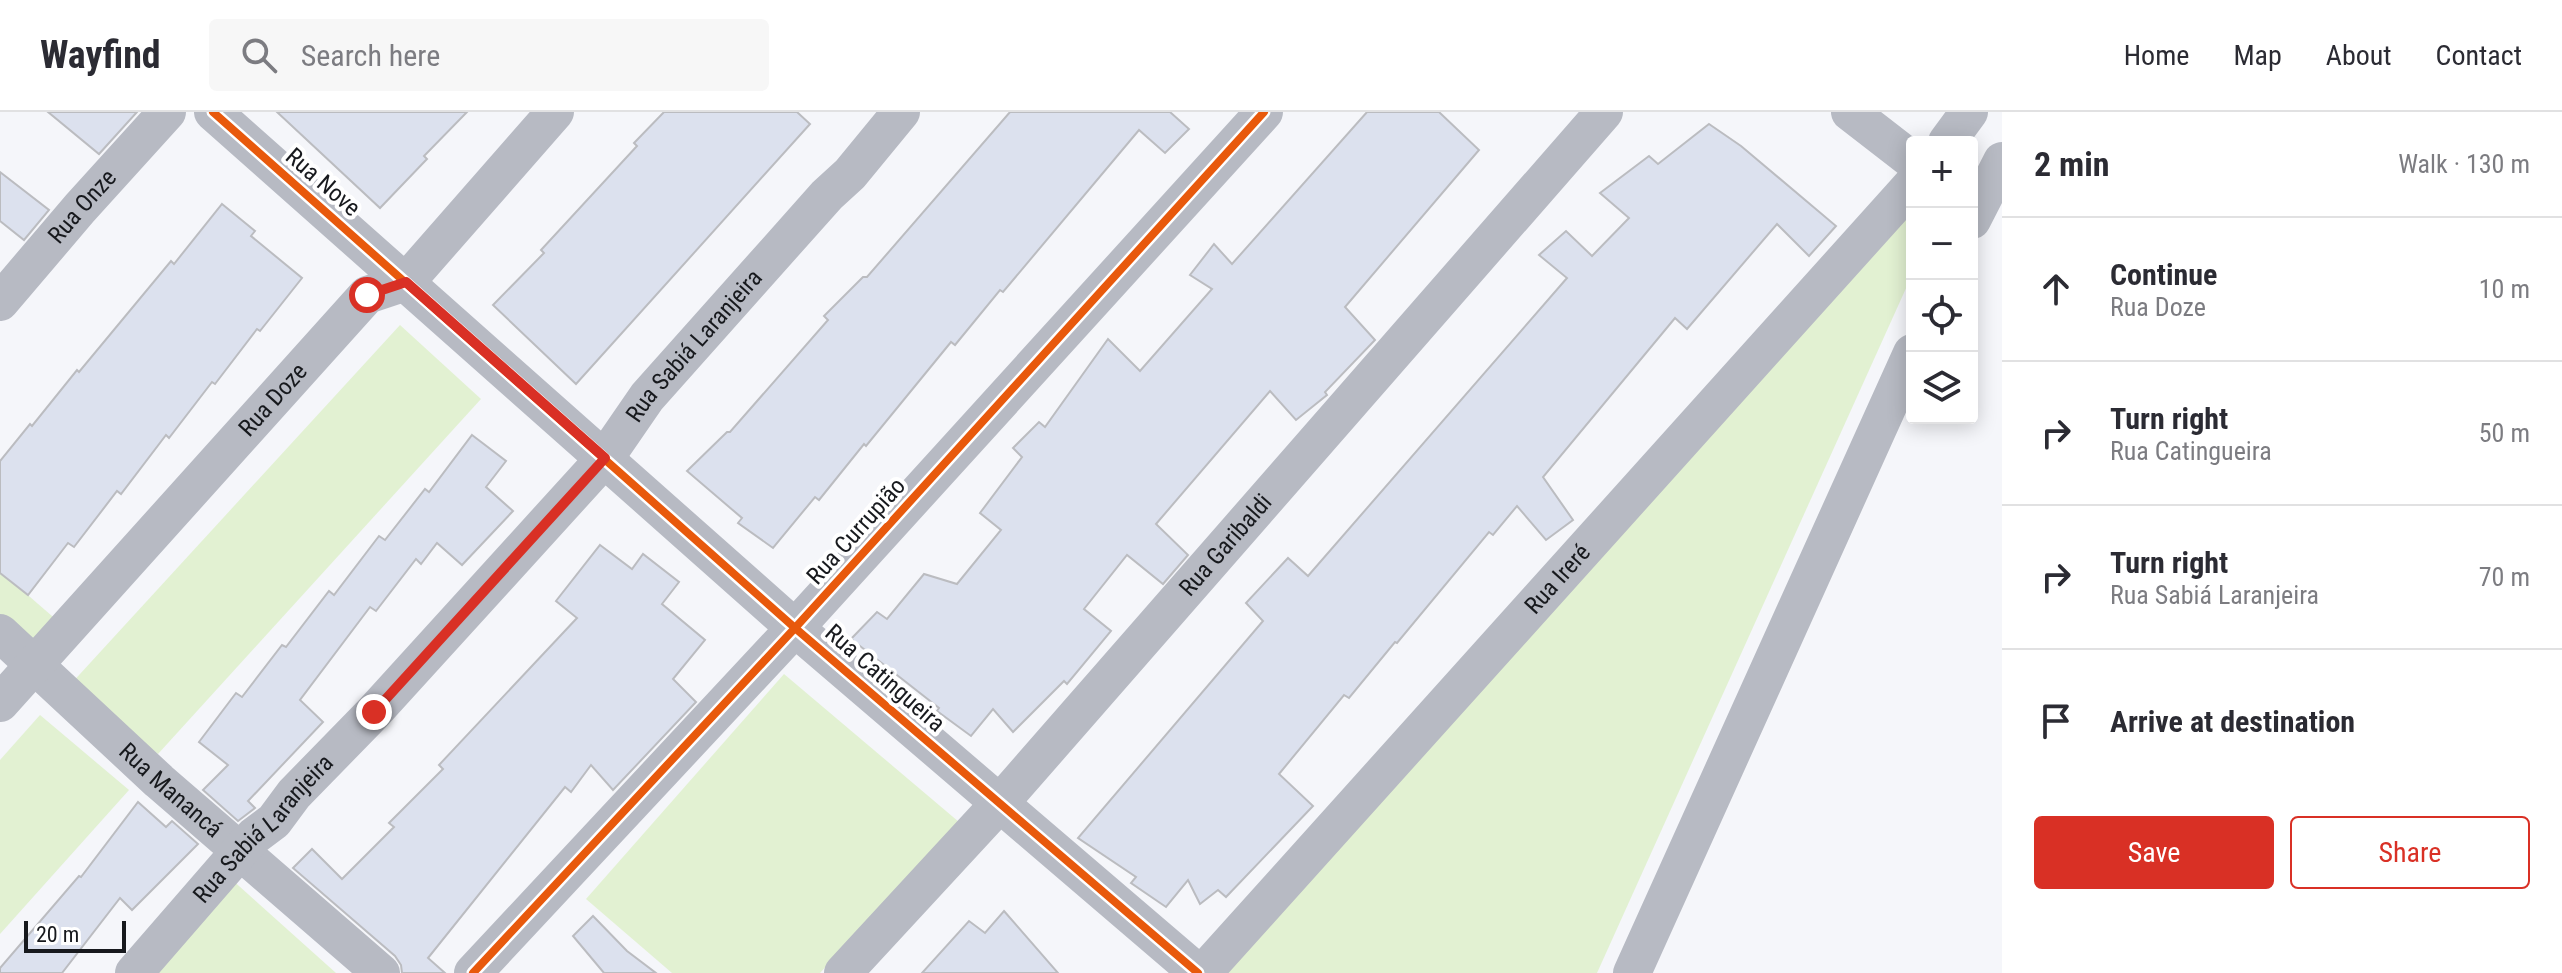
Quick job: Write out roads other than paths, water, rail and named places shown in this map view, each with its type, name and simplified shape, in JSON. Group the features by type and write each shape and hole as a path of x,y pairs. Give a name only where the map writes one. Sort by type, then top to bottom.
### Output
{"street":[{"name":"Rua Onze","path":"3,292 167,112"},
{"name":"Rua Nove","path":"213,112 406,282"},
{"path":"406,282 555,112"},
{"name":"Rua Sabiá Laranjeira","path":"134,973 239,852 274,821 294,794 374,712 605,458 647,397 827,195 850,174 901,112"},
{"name":"Rua Currupião","path":"473,973 795,628 1264,112"},
{"name":"Rua Garibaldi","path":"843,973 1000,803 1604,112"},
{"path":"1850,112 1906,155"},
{"path":"1951,136 1969,112"},
{"path":"1976,208 2002,161"},
{"name":"Rua Ireré","path":"1200,973 1906,192"},
{"name":"Rua Catingueira","path":"406,282 795,628 1200,973"},
{"name":"Rua Doze","path":"0,703 367,295 406,282"},
{"path":"1632,973 1906,366"},
{"name":"Rua Manancá","path":"0,633 239,852 381,973"}]}
